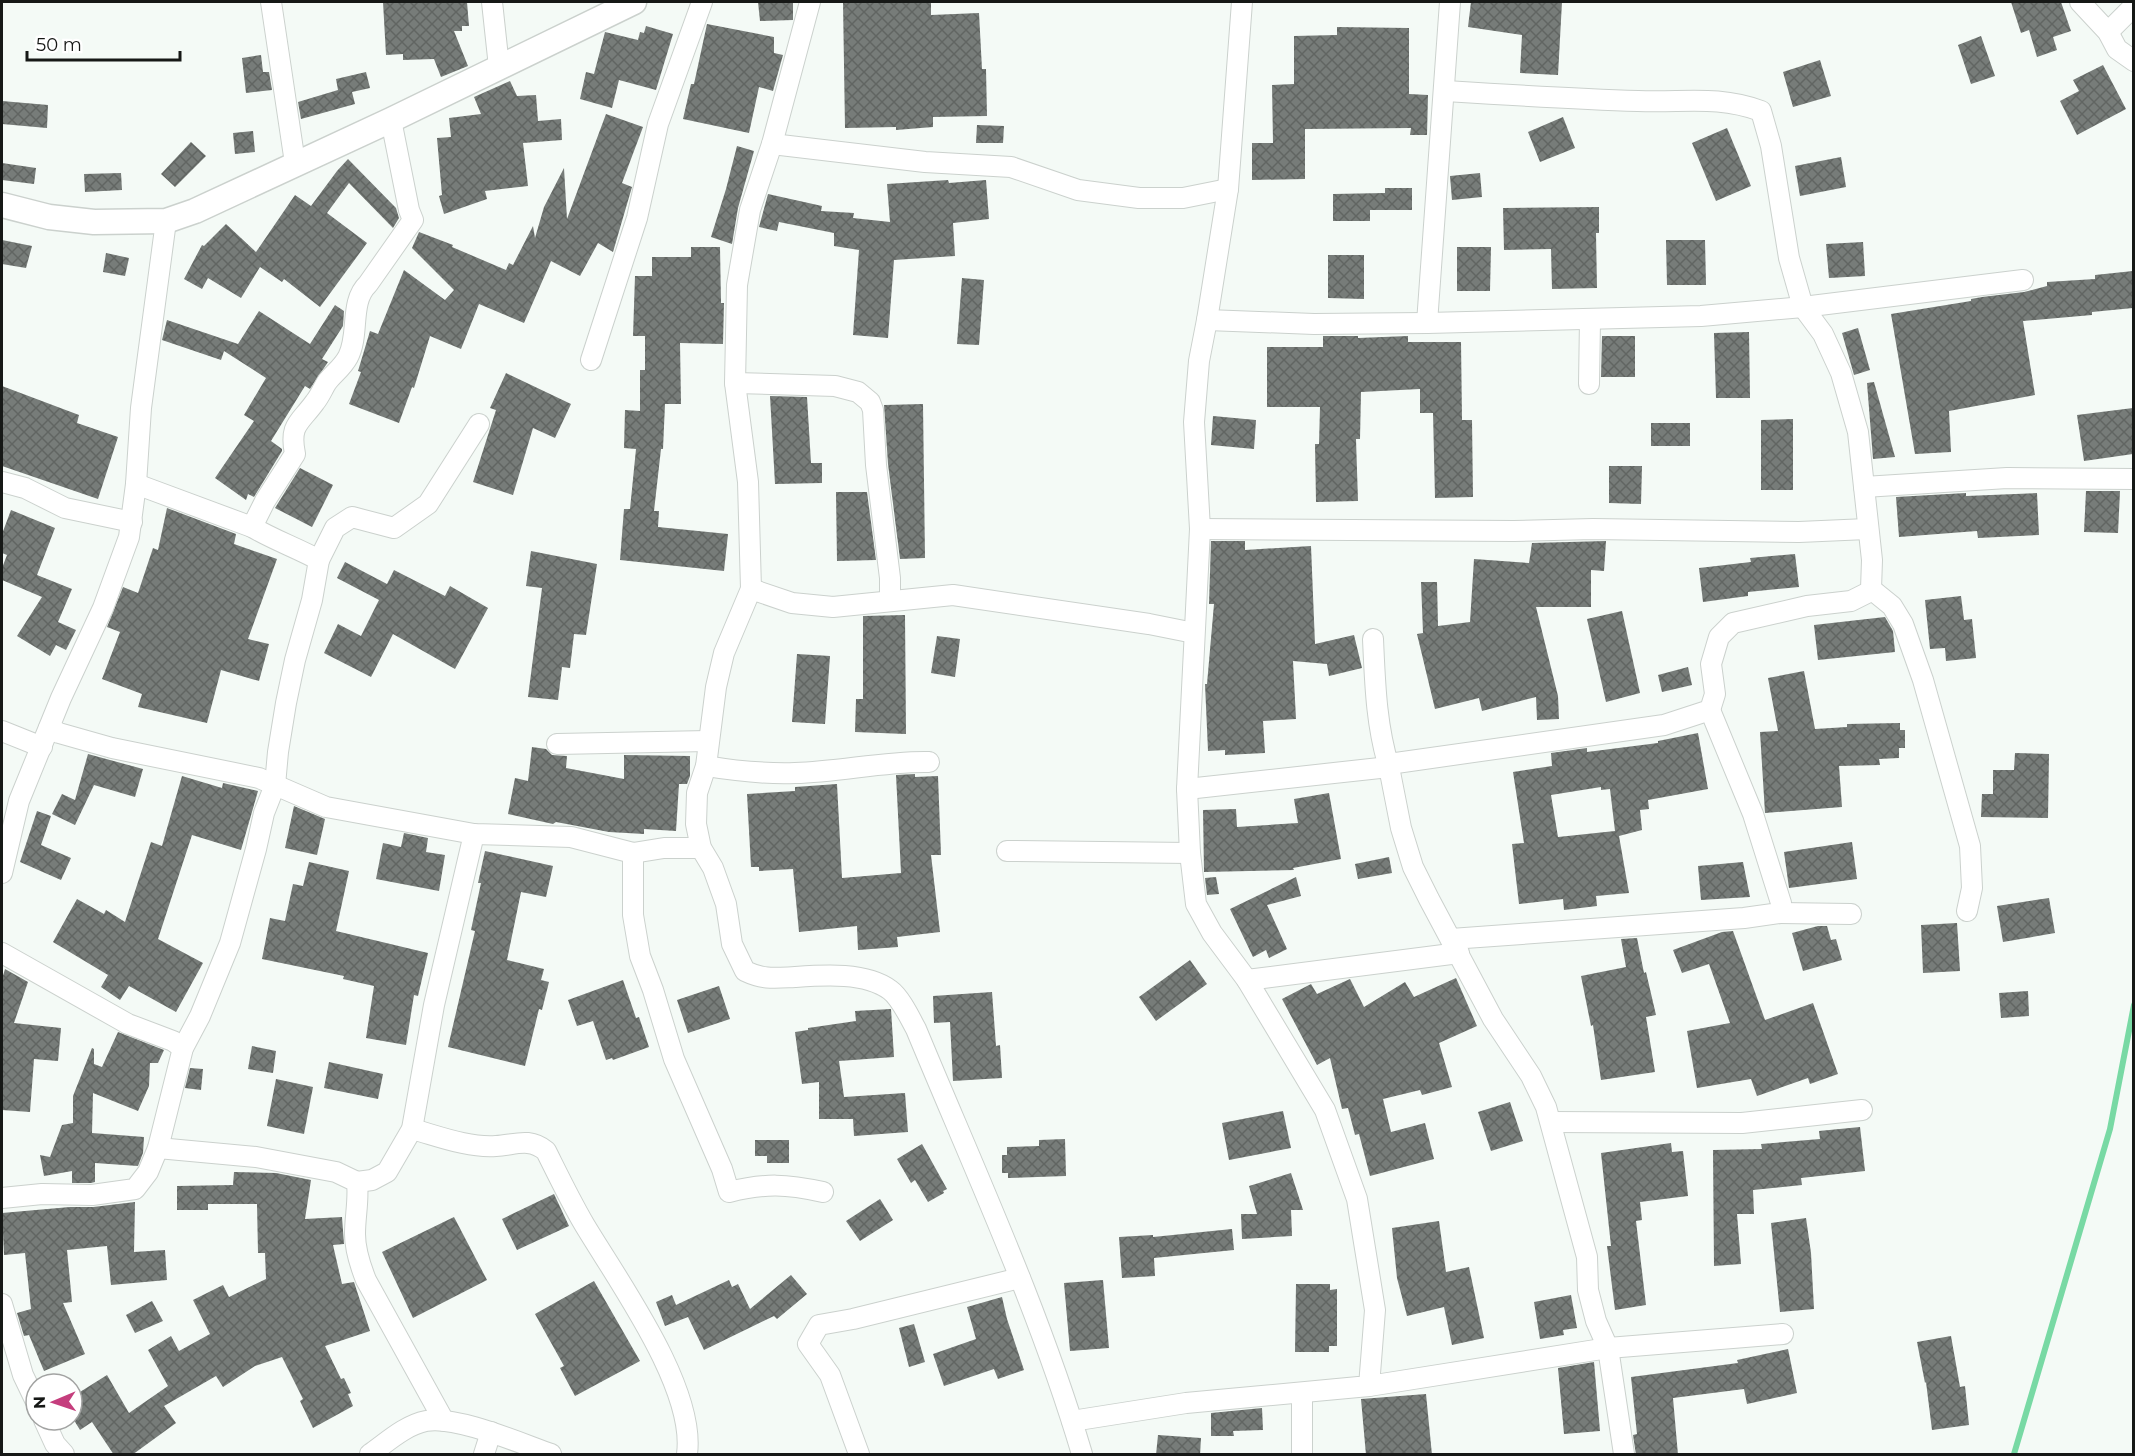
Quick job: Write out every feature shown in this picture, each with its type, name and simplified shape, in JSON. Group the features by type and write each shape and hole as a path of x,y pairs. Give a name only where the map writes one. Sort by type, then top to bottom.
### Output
{"street":[{"path":"271,2 295,164"},
{"path":"492,2 499,67"},
{"path":"2,204 49,217 94,222 166,221 195,211 391,120 634,2"},
{"path":"591,360 637,218 658,124 702,2"},
{"path":"810,2 772,144 750,210 737,285 735,383 748,482 751,589 724,653 716,687 706,766 697,793 696,824 701,848 712,868 726,904 732,944 745,971 767,979 823,975 861,977 891,990 907,1011 1020,1278 1072,1421 1082,1455"},
{"path":"1242,2 1228,189 1208,320 1199,361 1194,422 1200,529 1187,789 1190,853 1196,904 1212,933 1248,980 1325,1110 1357,1199 1375,1310 1369,1386"},
{"path":"1427,323 1450,2"},
{"path":"2080,2 2108,32 2116,49 2133,61"},
{"path":"2108,32 2133,6"},
{"path":"1444,91 1634,101 1718,100 1741,104 1761,111 1771,146 1789,258 1803,307 1823,334 1841,373 1858,432 1872,560 1871,589 1868,593 1851,601 1807,606 1733,623 1719,637 1712,664 1715,694 1710,710 1753,814 1780,903 1780,913"},
{"path":"252,527 265,501 295,454 292,442 295,424 316,402 328,381 342,367 350,354 361,291 413,220 391,120"},
{"path":"772,144 925,162 1011,167 1078,190 1139,198 1183,198 1228,189"},
{"path":"2,873 19,801 103,608 129,537 136,484 141,408 166,221"},
{"path":"1208,320 1314,324 1701,316 1803,307 2023,280"},
{"path":"1589,384 1590,320"},
{"path":"735,383 834,386 858,392 870,402 873,410 878,485 890,578 890,601"},
{"path":"2,1198 42,1194 92,1195 135,1190 148,1172 158,1148 183,1048 200,1016 230,943 264,813 275,785 286,703 312,600 319,560 335,528 352,517 394,528 428,504 478,424"},
{"path":"1864,487 2007,478 2133,479"},
{"path":"2,482 25,488 65,508 132,522"},
{"path":"136,484 252,527 266,536 293,546 319,560"},
{"path":"1200,529 1514,531 1593,529 1799,532 1867,529"},
{"path":"751,589 792,603 833,607 953,595 1149,624 1194,633"},
{"path":"1871,589 1892,606 1904,624 1923,680 1970,846 1972,888 1967,911"},
{"path":"1373,639 1378,717 1401,828 1413,867 1429,899 1494,1019 1531,1076 1546,1107 1587,1257 1591,1301 1596,1321 1608,1348 1624,1455"},
{"path":"1187,789 1389,766 1396,763 1664,725 1710,710"},
{"path":"49,728 112,748 259,778 326,807 474,834 571,837 633,853 664,848 701,848"},
{"path":"2,731 42,747"},
{"path":"557,744 708,741"},
{"path":"706,766 738,772 796,773 929,762"},
{"path":"158,1148 256,1157 336,1172 357,1182 372,1180 387,1172 412,1129 434,1005 474,834"},
{"path":"1007,851 1190,853"},
{"path":"633,853 633,915 640,956 674,1059 722,1169 729,1192 756,1185 788,1185 823,1192"},
{"path":"1248,980 1455,946 1780,913 1851,914"},
{"path":"2,953 128,1024 173,1041 183,1048"},
{"path":"1551,1122 1742,1124 1862,1110"},
{"path":"412,1129 458,1142 494,1146 526,1142 538,1144 546,1151 583,1222 658,1350 682,1405 687,1424 687,1455"},
{"path":"357,1182 359,1197 355,1236 362,1269 418,1377 444,1421"},
{"path":"859,1455 830,1375 808,1344 819,1325 853,1319 1020,1278"},
{"path":"2,1304 24,1375"},
{"path":"1072,1421 1186,1403 1369,1386 1608,1348 1783,1334"},
{"path":"1302,1393 1302,1455"},
{"path":"370,1455 399,1433 425,1421 444,1421 491,1432 551,1455"},
{"path":"50,1432 64,1455"},
{"path":"484,1455 491,1432"}],"building":[{"path":"383,2 467,2 469,26 462,26 462,31 454,31 468,66 441,77 434,59 403,60 403,54 386,55"},
{"path":"758,2 793,2 793,20 760,21"},
{"path":"843,2 931,2 931,15 979,13 982,69 986,69 987,116 933,117 933,127 896,130 896,127 845,128"},
{"path":"1471,2 1562,2 1558,75 1520,73 1522,35 1468,27"},
{"path":"2011,2 2061,2 2071,31 2053,37 2057,50 2037,57 2029,30 2021,33"},
{"path":"707,24 774,37 774,53 783,55 773,91 759,87 749,133 683,119 691,84 694,84"},
{"path":"646,26 673,34 656,90 619,80 612,108 580,99 586,72 594,74 605,32 638,40 640,32 644,33"},
{"path":"1337,27 1409,28 1409,94 1428,95 1427,135 1410,135 1411,128 1305,129 1305,179 1252,180 1252,143 1273,143 1272,85 1294,84 1294,36 1337,35"},
{"path":"1981,36 1995,76 1971,84 1958,45"},
{"path":"261,55 263,72 269,72 272,90 246,93 242,58"},
{"path":"1820,60 1831,96 1793,107 1783,72"},
{"path":"2103,65 2126,109 2077,135 2060,101 2079,91 2073,80"},
{"path":"366,72 370,88 352,92 355,104 301,119 298,102 338,90 336,79"},
{"path":"510,81 517,96 536,95 538,121 561,119 562,140 523,143 528,186 485,191 487,199 444,214 439,196 442,195 437,138 451,137 449,118 481,114 474,97"},
{"path":"2,101 48,105 47,128 2,124"},
{"path":"606,114 643,127 622,183 632,187 613,252 598,243 580,276 551,261 524,323 479,304 461,349 430,336 414,388 412,387 399,423 349,404 361,372 358,371 370,331 378,334 404,270 445,300 454,290 412,248 419,232 506,270 509,263 513,265 533,226 535,238 544,207 564,168 567,219"},
{"path":"1563,117 1575,148 1540,162 1528,132"},
{"path":"977,125 1004,126 1003,143 976,143"},
{"path":"1727,128 1751,186 1716,201 1692,143"},
{"path":"253,131 255,152 235,154 233,133"},
{"path":"191,142 206,156 175,187 161,174"},
{"path":"737,146 754,151 738,208 732,244 711,237"},
{"path":"1841,157 1846,187 1800,196 1795,166"},
{"path":"348,159 396,208 399,218 393,228 349,183 327,213 367,243 320,307 284,279 282,282 260,267 241,298 208,278 202,289 184,279 202,245 204,246 226,224 256,252 295,195 311,206"},
{"path":"2,163 36,168 34,184 2,180"},
{"path":"121,173 122,190 85,192 84,174"},
{"path":"1480,173 1482,197 1452,200 1450,176"},
{"path":"948,180 949,183 986,180 989,219 953,223 955,256 894,260 888,338 853,335 859,250 834,246 834,233 779,222 777,231 759,227 768,194 822,206 821,211 854,213 853,218 890,222 887,184"},
{"path":"1385,188 1412,188 1412,210 1370,210 1370,221 1333,221 1333,194 1385,193"},
{"path":"1599,207 1599,233 1596,233 1597,288 1552,289 1551,249 1504,250 1503,208"},
{"path":"2,240 32,246 26,268 2,264"},
{"path":"1666,240 1705,240 1706,285 1667,285"},
{"path":"1863,242 1865,276 1829,278 1826,244"},
{"path":"691,247 720,247 721,303 724,303 723,344 680,343 681,404 665,404 663,449 661,449 654,511 659,511 658,527 728,534 724,571 620,560 624,509 630,509 636,449 624,448 625,410 640,411 640,370 645,370 645,336 633,336 635,276 652,276 652,257 691,257"},
{"path":"1457,247 1491,247 1490,291 1457,291"},
{"path":"106,253 129,258 125,276 103,272"},
{"path":"1328,255 1364,255 1364,299 1328,298"},
{"path":"2133,271 2133,308 2092,312 2092,315 2023,321 2035,395 1949,411 1951,452 1915,454 1891,314 1971,301 1971,299 1982,297 2024,292 2047,286 2047,282 2095,279 2095,275"},
{"path":"962,278 984,280 979,345 957,344"},
{"path":"335,305 344,311 343,326 322,359 328,362 310,389 305,386 271,441 282,451 254,497 248,494 246,500 215,478 254,421 244,415 266,378 224,351 221,360 162,340 167,320 238,344 259,311 310,344"},
{"path":"1858,328 1870,370 1854,375 1842,333"},
{"path":"1749,332 1750,398 1716,398 1714,333"},
{"path":"1323,336 1358,336 1358,338 1408,336 1408,342 1461,342 1462,420 1472,420 1473,497 1435,498 1433,413 1420,413 1420,389 1361,392 1360,439 1356,439 1358,501 1316,502 1315,444 1319,444 1320,407 1267,407 1267,347 1323,347"},
{"path":"1602,336 1635,336 1635,377 1601,377"},
{"path":"506,373 571,404 555,438 533,428 513,495 473,482 496,410 490,408"},
{"path":"1874,382 1895,457 1873,459 1867,383"},
{"path":"2,386 79,415 77,423 118,437 98,499 2,466"},
{"path":"770,396 807,397 811,463 822,463 822,483 775,484"},
{"path":"923,404 925,558 900,559 888,464 884,405"},
{"path":"2133,408 2133,454 2084,461 2077,415"},
{"path":"1213,416 1256,420 1254,449 1211,445"},
{"path":"1793,419 1793,490 1761,490 1761,420"},
{"path":"1651,423 1690,423 1690,446 1651,446"},
{"path":"1609,466 1642,466 1641,504 1609,503"},
{"path":"300,468 333,485 312,527 275,508"},
{"path":"2086,491 2120,491 2118,533 2084,532"},
{"path":"836,492 867,492 876,560 837,561"},
{"path":"1966,493 1966,496 2037,493 2039,535 1978,538 1977,531 1899,537 1896,497"},
{"path":"167,508 236,534 234,544 277,559 248,639 269,644 259,681 221,670 207,723 138,707 142,694 102,679 120,632 107,627 123,587 138,593 153,548 158,550"},
{"path":"11,510 55,528 37,575 72,589 58,622 76,630 66,650 56,645 50,656 17,636 42,597 2,580 2,568 7,555 2,553 2,534"},
{"path":"1211,541 1245,541 1245,550 1311,546 1315,644 1354,635 1362,668 1329,676 1327,664 1293,661 1296,719 1263,721 1265,753 1225,755 1225,750 1208,751 1205,684 1207,684 1214,604 1209,604"},
{"path":"1606,541 1604,571 1591,570 1591,607 1536,607 1558,696 1559,719 1537,720 1536,697 1482,711 1479,698 1435,709 1417,634 1423,633 1421,582 1437,582 1438,626 1470,622 1474,559 1529,563 1532,543"},
{"path":"531,551 597,564 586,635 574,634 570,668 562,667 558,700 528,697 542,588 526,586"},
{"path":"1795,554 1799,587 1748,592 1748,596 1703,602 1699,568 1751,562 1750,558"},
{"path":"345,562 387,584 394,570 445,596 450,586 488,608 455,669 393,634 371,677 324,653 338,624 361,636 379,600 337,578"},
{"path":"1961,596 1964,620 1972,619 1976,658 1946,661 1945,648 1930,649 1925,600"},
{"path":"1622,611 1640,693 1606,702 1587,619"},
{"path":"905,615 906,734 855,732 856,699 863,699 863,616"},
{"path":"1885,617 1893,631 1895,652 1818,660 1814,625"},
{"path":"937,636 960,639 955,677 931,673"},
{"path":"797,654 830,656 825,724 792,722"},
{"path":"1688,667 1692,685 1662,692 1658,675"},
{"path":"1804,671 1815,729 1847,727 1847,724 1900,723 1900,730 1905,730 1905,748 1899,748 1899,758 1879,759 1880,765 1839,766 1842,807 1765,813 1760,732 1778,731 1768,678"},
{"path":"1698,733 1708,789 1648,800 1649,809 1640,810 1642,830 1619,836 1629,893 1596,896 1597,906 1564,910 1563,899 1519,904 1512,844 1524,843 1513,772 1552,766 1551,753 1587,748 1587,752 1658,743 1658,741","holes":["1601,787 1601,790 1610,789 1615,831 1558,837 1551,795"]},
{"path":"532,747 546,749 552,755 567,756 566,768 624,779 624,755 690,756 690,776 687,784 679,784 676,831 644,829 644,834 609,832 556,822 553,824 508,814 515,778 528,781"},
{"path":"2015,753 2049,754 2048,818 1981,817 1982,794 1993,794 1993,770 2014,770"},
{"path":"88,754 143,769 135,797 94,785 75,825 52,814 62,794 75,800"},
{"path":"915,774 915,777 938,776 941,855 931,855 940,932 897,937 898,947 858,950 857,926 799,932 793,869 759,871 759,867 751,867 747,794 795,791 795,787 837,784 842,878 901,873 896,775"},
{"path":"182,776 222,788 223,783 258,791 241,850 192,835 158,939 203,963 176,1012 129,986 120,1000 101,987 108,975 53,942 77,899 104,914 106,910 125,922 151,842 162,846"},
{"path":"1329,793 1341,859 1293,868 1294,870 1204,872 1203,810 1236,809 1237,827 1298,823 1294,799"},
{"path":"294,806 325,819 317,855 285,848"},
{"path":"37,811 51,816 41,845 71,858 61,880 20,862"},
{"path":"404,833 428,838 426,852 445,855 439,891 376,879 383,843 401,847"},
{"path":"1852,842 1857,879 1789,888 1784,852"},
{"path":"485,851 553,866 546,897 521,892 507,960 544,969 541,980 549,982 542,1010 539,1009 525,1066 448,1047 475,931 471,930"},
{"path":"1389,857 1392,873 1358,879 1355,864"},
{"path":"309,862 349,871 336,931 428,953 418,996 414,995 406,1045 366,1038 374,986 343,979 344,976 262,959 270,918 285,921 293,884 303,886"},
{"path":"1743,862 1750,897 1701,900 1698,866"},
{"path":"1216,877 1219,894 1207,895 1205,878"},
{"path":"1296,877 1301,896 1267,905 1287,949 1269,958 1266,950 1253,957 1230,909"},
{"path":"2049,898 2055,933 2003,942 1997,906"},
{"path":"1957,923 1960,971 1923,973 1921,925"},
{"path":"1827,926 1831,940 1836,939 1842,960 1803,971 1792,933"},
{"path":"1733,931 1765,1020 1813,1003 1838,1074 1810,1084 1808,1078 1757,1096 1751,1079 1697,1088 1687,1031 1730,1023 1709,964 1682,973 1673,950 1722,932"},
{"path":"1637,938 1656,1015 1646,1017 1655,1072 1601,1080 1593,1025 1591,1026 1581,976 1626,967 1621,939"},
{"path":"1190,960 1207,984 1156,1021 1139,997"},
{"path":"5,969 28,982 14,1023 61,1028 58,1061 34,1059 30,1112 2,1110 2,979"},
{"path":"1456,978 1477,1026 1439,1043 1452,1087 1422,1095 1420,1090 1383,1099 1391,1132 1425,1123 1434,1159 1370,1176 1359,1134 1355,1135 1348,1108 1342,1109 1330,1058 1317,1065 1282,999 1311,984 1317,994 1350,979 1364,1007 1405,982 1414,997"},
{"path":"623,980 649,1047 613,1060 612,1058 606,1060 593,1021 577,1026 568,1000"},
{"path":"719,986 730,1019 688,1033 677,1000"},
{"path":"2028,991 2029,1016 2001,1018 1999,993"},
{"path":"992,992 996,1046 1000,1045 1002,1078 953,1081 950,1022 934,1023 933,996"},
{"path":"891,1009 894,1057 839,1061 844,1097 905,1093 908,1132 854,1136 853,1119 819,1119 819,1082 802,1084 795,1032 856,1021 855,1011"},
{"path":"118,1032 164,1050 158,1063 150,1063 149,1086 138,1111 93,1093 92,1133 144,1137 143,1153 138,1166 95,1163 95,1182 91,1183 72,1183 72,1171 44,1176 40,1155 50,1157 62,1125 73,1123 73,1096 92,1048 94,1049 94,1064 102,1067"},
{"path":"252,1046 276,1051 273,1073 248,1069"},
{"path":"329,1062 383,1074 378,1099 324,1088"},
{"path":"190,1068 203,1069 201,1090 185,1088"},
{"path":"276,1079 313,1087 304,1134 267,1126"},
{"path":"1510,1102 1523,1141 1491,1151 1478,1112"},
{"path":"1283,1111 1291,1148 1229,1160 1222,1123"},
{"path":"1860,1127 1865,1171 1801,1178 1802,1185 1753,1190 1754,1214 1737,1214 1741,1264 1714,1266 1713,1150 1762,1149 1761,1144 1820,1139 1819,1131"},
{"path":"1065,1139 1066,1176 1008,1178 1008,1173 1002,1173 1002,1155 1007,1155 1007,1147 1039,1146 1039,1140"},
{"path":"755,1140 789,1140 789,1163 767,1163 767,1156 755,1156"},
{"path":"1671,1143 1672,1152 1683,1151 1688,1196 1640,1202 1642,1220 1636,1221 1646,1305 1615,1310 1607,1246 1611,1246 1601,1153"},
{"path":"922,1144 947,1189 928,1202 915,1180 911,1183 897,1159"},
{"path":"234,1172 276,1173 311,1180 305,1219 342,1217 344,1244 333,1245 342,1284 354,1282 370,1331 325,1346 341,1379 344,1378 351,1393 348,1394 353,1406 313,1428 300,1401 303,1399 282,1357 255,1366 223,1387 216,1376 164,1406 176,1423 132,1455 114,1455 92,1422 84,1427 84,1389 107,1375 129,1413 168,1386 148,1350 171,1336 179,1351 210,1334 193,1300 223,1285 229,1297 266,1279 265,1253 258,1253 257,1204 208,1204 208,1210 177,1210 177,1186 233,1185"},
{"path":"1291,1173 1303,1210 1291,1210 1292,1236 1242,1239 1241,1214 1257,1214 1249,1186"},
{"path":"554,1194 569,1226 517,1250 502,1219"},
{"path":"880,1199 893,1220 860,1241 846,1221"},
{"path":"135,1202 134,1252 165,1250 167,1280 111,1285 107,1246 67,1250 72,1302 63,1303 85,1354 44,1371 29,1335 24,1336 17,1313 31,1309 25,1253 4,1255 2,1213"},
{"path":"454,1217 487,1280 413,1318 382,1252"},
{"path":"1806,1218 1811,1253 1814,1309 1780,1312 1771,1223"},
{"path":"1439,1221 1446,1272 1469,1267 1484,1338 1452,1345 1444,1307 1407,1316 1397,1278 1392,1228"},
{"path":"1232,1229 1234,1250 1154,1258 1155,1276 1122,1278 1119,1237 1153,1235 1153,1237"},
{"path":"791,1275 807,1294 777,1319 774,1316 704,1350 688,1317 665,1326 656,1302 672,1295 676,1305 729,1280 732,1287 738,1284 750,1309"},
{"path":"1103,1280 1109,1348 1070,1351 1064,1283"},
{"path":"594,1281 640,1361 575,1396 560,1368 564,1366 535,1314"},
{"path":"1296,1284 1330,1284 1330,1290 1337,1289 1337,1346 1329,1346 1329,1352 1295,1352"},
{"path":"1571,1295 1577,1328 1563,1330 1564,1335 1540,1339 1534,1302"},
{"path":"1002,1297 1024,1370 998,1379 994,1369 944,1386 933,1354 976,1339 967,1307"},
{"path":"152,1301 163,1321 135,1333 126,1315"},
{"path":"914,1324 925,1362 909,1367 899,1328"},
{"path":"1951,1336 1960,1387 1965,1386 1969,1425 1932,1430 1926,1382 1917,1342"},
{"path":"1788,1349 1797,1393 1747,1404 1744,1389 1673,1398 1678,1455 1636,1455 1633,1435 1637,1434 1631,1377 1738,1363 1737,1360"},
{"path":"1594,1362 1600,1431 1564,1434 1558,1368"},
{"path":"1426,1394 1432,1455 1366,1455 1361,1399"},
{"path":"1262,1408 1263,1430 1233,1431 1234,1436 1211,1436 1211,1413"},
{"path":"1158,1435 1201,1438 1200,1455 1156,1455"}],"waterway":[{"path":"2014,1454 2110,1129 2134,1005"}]}
